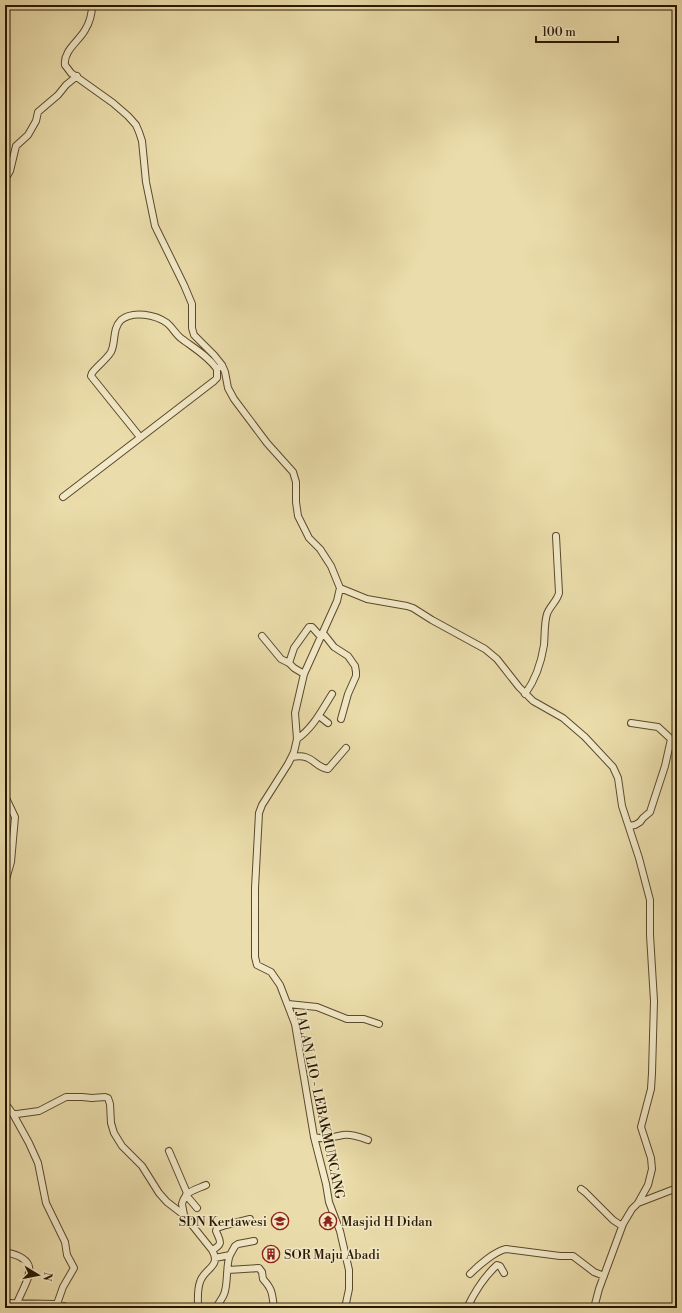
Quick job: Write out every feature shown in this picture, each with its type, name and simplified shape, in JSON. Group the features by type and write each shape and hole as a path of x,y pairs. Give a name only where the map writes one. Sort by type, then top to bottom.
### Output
{"street":[{"path":"92,5 90,20 85,30 65,57 65,65 67,69 128,116 136,125 142,141 146,182 155,226 192,304 192,328 194,335 214,355 234,399 267,443 293,472 296,482 297,509 300,522 309,538 320,549 331,566 340,588 367,599 414,608 432,620 484,649 497,659 532,701 570,723 613,767 618,778 622,806 650,900 650,935 654,990 652,1080 641,1127 651,1158 652,1173 648,1185 638,1203 632,1209 622,1226 599,1289 594,1308"},
{"path":"646,5 652,5"},
{"path":"674,5 677,9"},
{"path":"5,178 9,174 16,146 28,135 36,121 38,112 77,76"},
{"path":"140,437 92,376 92,372 111,352 116,327 122,320 133,315 142,314 162,320 169,324 179,338 219,367"},
{"path":"62,498 214,381 217,378 219,367"},
{"path":"525,694 534,682 544,646 547,614 559,593 556,536"},
{"name":"JALAN LIO - LEBAKMUNCANG","path":"340,588 337,601 304,674 295,713 297,738 292,757 262,805 259,814 255,888 255,962 258,966 274,975 280,985 295,1024 301,1052 314,1137 330,1202 340,1231 349,1270 349,1289 344,1308"},
{"path":"289,663 294,648 308,628 312,627 334,647 348,656 355,666 356,676 348,694 341,719"},
{"path":"262,636 281,659 304,674"},
{"path":"297,738 308,730 319,716 332,694"},
{"path":"319,716 328,723"},
{"path":"629,826 640,822 650,812 674,740 658,727 631,723"},
{"path":"292,757 307,757 328,769 346,748"},
{"path":"5,796 15,817 11,862 5,883"},
{"path":"288,1004 317,1007 348,1019 364,1019 379,1024"},
{"path":"13,1114 39,1111 66,1097 92,1098 105,1096 108,1098 110,1104 111,1123 114,1133 122,1146 142,1166 159,1193 167,1202 184,1215 212,1250 215,1258 213,1266 205,1273 199,1283 198,1308"},
{"path":"5,1103 13,1114 29,1143 38,1163 46,1203 65,1242 69,1261 74,1268 63,1287 57,1304"},
{"path":"314,1137 329,1139 350,1135 368,1140"},
{"path":"169,1150 187,1194 197,1208"},
{"path":"184,1215 182,1204 187,1194 206,1185"},
{"path":"638,1203 677,1188"},
{"path":"581,1189 586,1192 613,1220 622,1226"},
{"path":"212,1250 220,1243 220,1238 216,1231 217,1228 250,1219"},
{"path":"216,1308 225,1293 228,1259 235,1246 254,1241"},
{"path":"470,1274 492,1256 506,1249 575,1257 594,1272 604,1276"},
{"path":"5,1252 28,1262 29,1266 29,1274 17,1303"},
{"path":"215,1258 230,1255"},
{"path":"492,1256 504,1273"},
{"path":"467,1308 485,1277 497,1265"},
{"path":"228,1270 259,1268 262,1272 263,1279 272,1291 274,1308"},
{"path":"5,1303 57,1304 71,1308"}],"place":[{"name":"SDN Kertawesi","path":"280,1221"},
{"name":"Masjid H Didan","path":"328,1221"},
{"name":"SOR Maju Abadi","path":"271,1254"}]}
